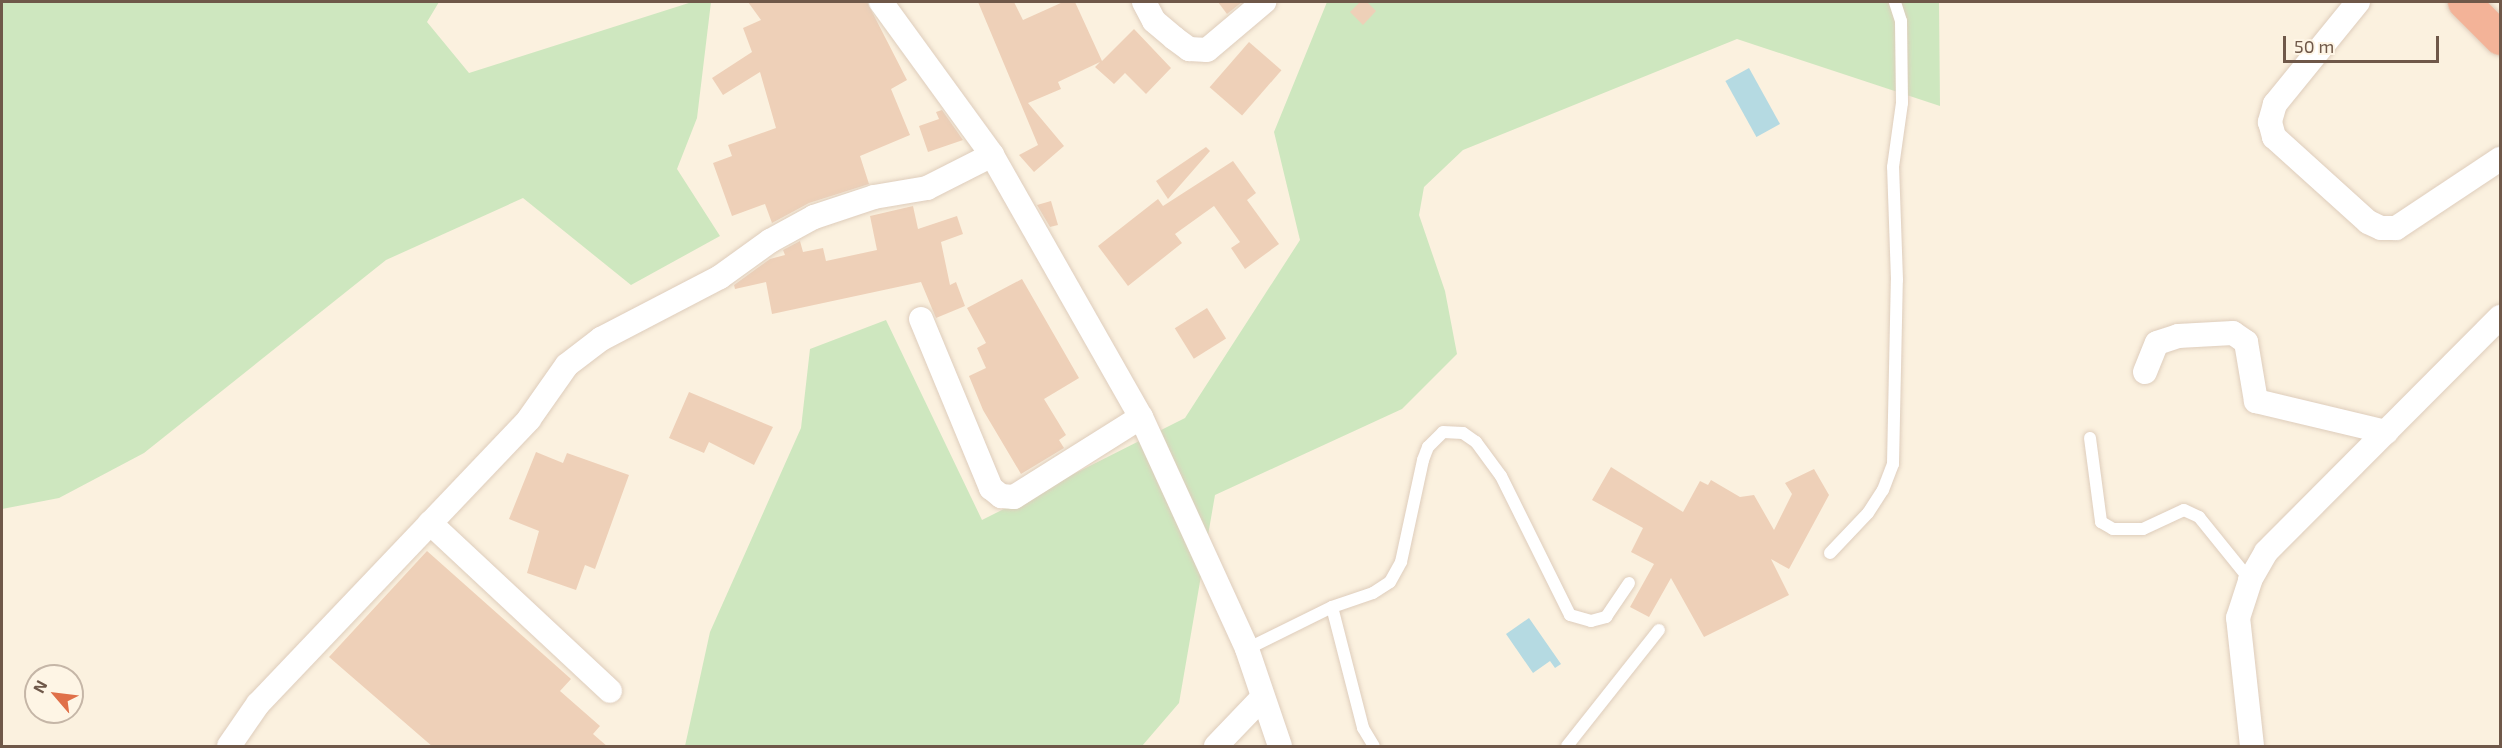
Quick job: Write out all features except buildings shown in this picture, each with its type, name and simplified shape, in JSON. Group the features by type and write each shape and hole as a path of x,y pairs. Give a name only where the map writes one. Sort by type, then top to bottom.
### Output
{"highway":[{"path":"2464,2 2500,39"}],"street":[{"path":"881,2 992,155 1141,417 1247,649 1280,747"},
{"path":"1144,2 1154,21 1174,38 1189,49 1207,50 1264,2"},
{"path":"2358,2 2275,104 2270,122 2274,137 2368,222 2381,228 2396,228 2500,159"},
{"path":"235,745 258,704 530,419 567,365 601,339 720,278 770,241 814,218 874,197 927,188 992,155"},
{"path":"2252,747 2238,618 2250,580 2266,552 2500,317"},
{"path":"921,319 991,489 1001,496 1014,497 1141,417"},
{"path":"2145,372 2157,343 2178,336 2233,333 2246,342 2256,401 2386,432"},
{"path":"430,523 610,691"},
{"path":"1216,747 1262,698"}],"lane":[{"path":"1830,554 1868,513 1883,490 1893,464 1897,280 1893,178 1902,103 1901,21 1895,2"},
{"path":"1247,649 1332,607 1373,593 1390,582 1401,562 1423,460 1428,447 1443,432 1463,433 1476,442 1501,476 1570,615 1591,621 1606,616 1629,583"},
{"path":"2090,438 2101,522 2113,529 2143,530 2184,510 2199,517 2250,580"},
{"path":"1332,607 1363,728 1374,747"},
{"path":"1567,747 1659,630"}],"green space":[{"path":"2,2 439,2 427,22 469,73 692,2 711,2 697,118 677,169 720,236 631,285 523,198 386,260 144,453 59,498 2,509"},
{"path":"1327,2 1939,2 1940,106 1737,39 1463,150 1424,187 1419,215 1445,291 1457,354 1402,409 1215,495 1179,703 1142,746 685,746 710,632 801,428 810,349 886,320 982,520 1185,418 1300,240 1274,132"}],"water":[{"path":"1749,68 1780,124 1756,137 1725,81"},
{"path":"1529,618 1561,664 1555,668 1550,661 1533,673 1506,634"}]}
